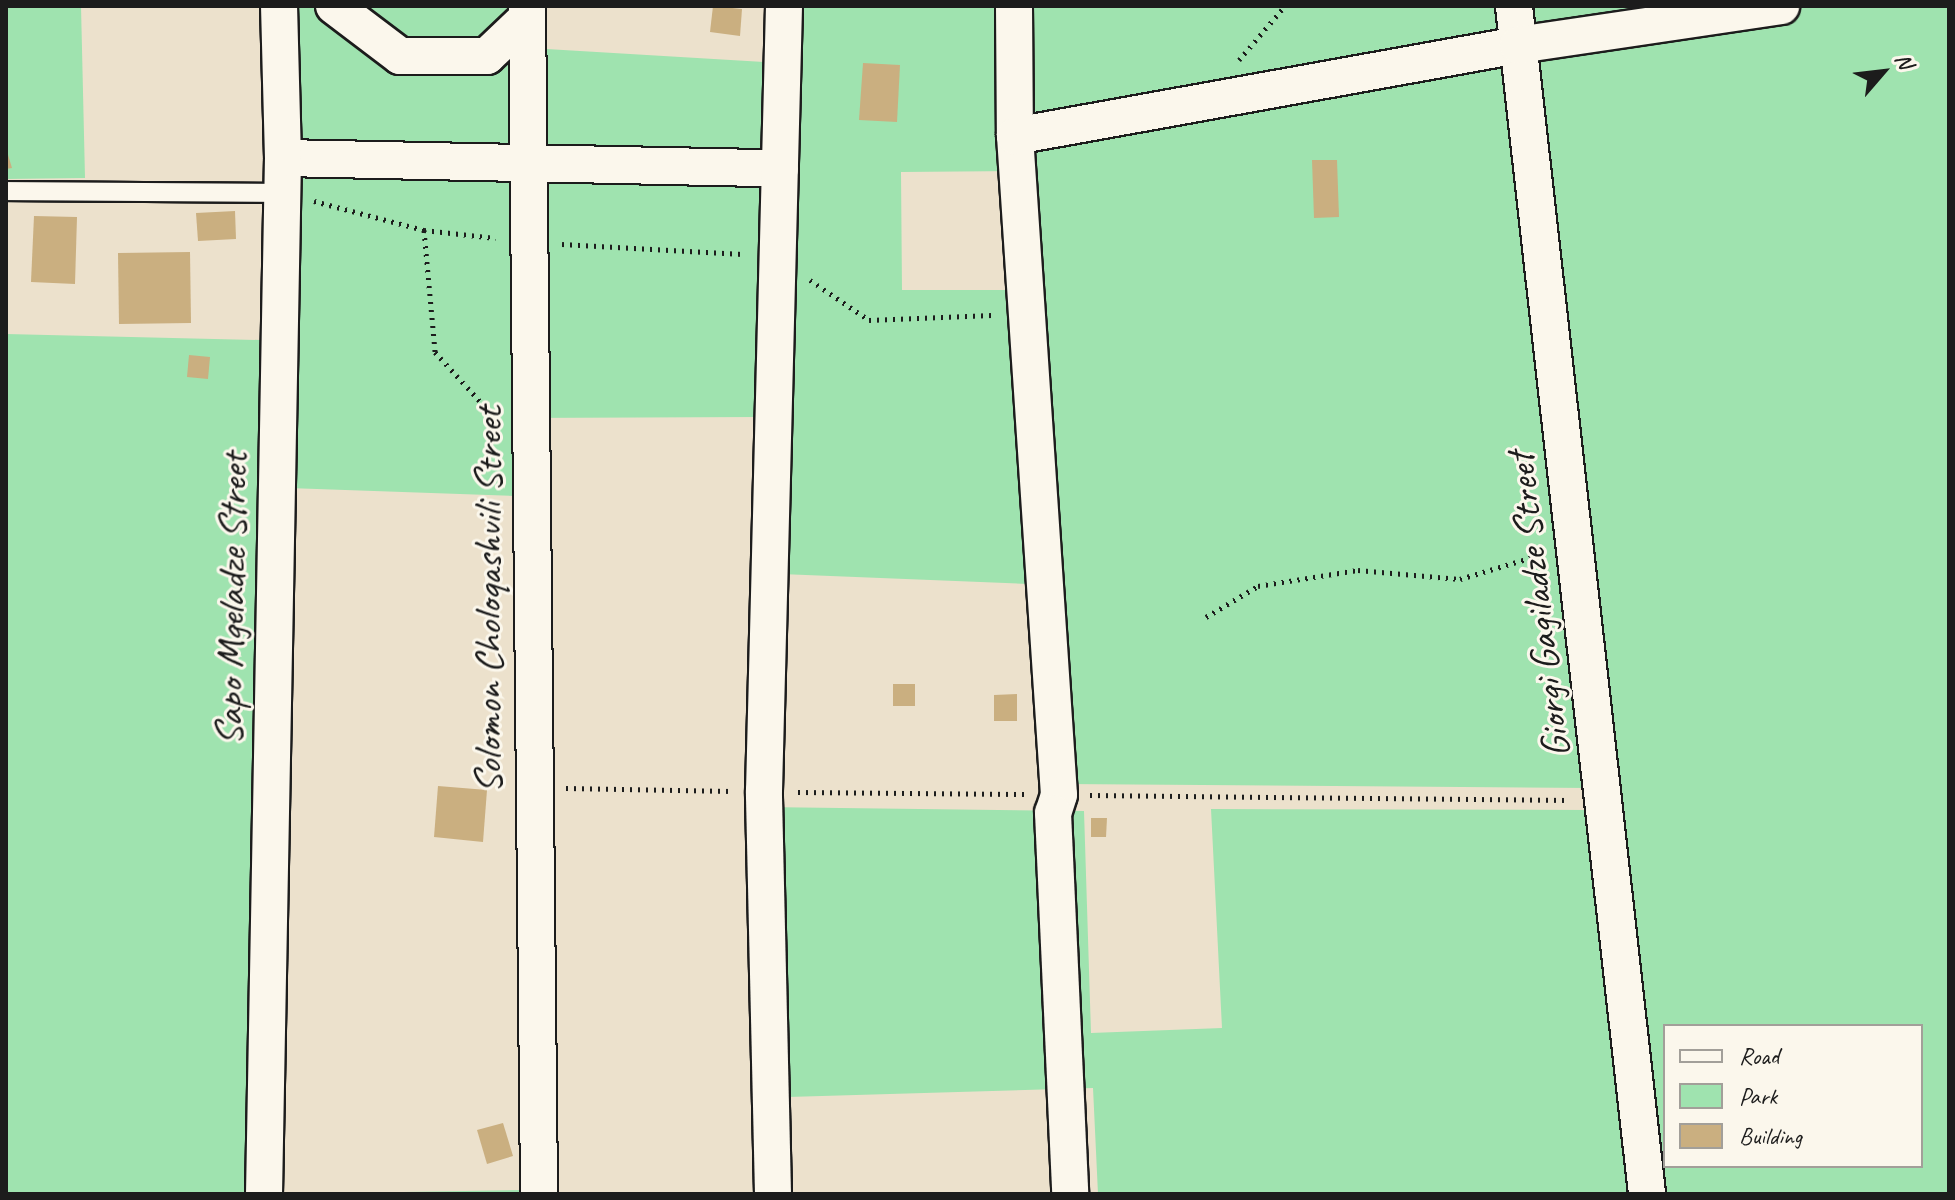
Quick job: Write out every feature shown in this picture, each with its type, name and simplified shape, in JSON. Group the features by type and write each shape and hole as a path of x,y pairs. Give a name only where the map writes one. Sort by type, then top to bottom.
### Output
{"street":[{"name":"Sapo Mgeladze Street","path":"264,1194 283,175 279,6"},
{"path":"334,6 400,56 487,56 527,13"},
{"path":"773,1194 764,791 784,6"},
{"path":"1014,6 1015,136 1025,314 1059,795 1053,813 1070,1194"},
{"name":"Giorgi Gagiladze Street","path":"1514,6 1647,1194"},
{"path":"1015,136 1518,45 1781,6"},
{"name":"Solomon Choloqashvili Street","path":"527,13 532,165 532,788 539,1194"},
{"path":"283,175 532,165 780,168"}],"lane":[{"path":"6,191 283,175"}],"path":[{"path":"283,175 424,230 532,243 683,248 778,258 869,320 1025,314"},
{"path":"424,230 435,352 500,426"},
{"path":"1206,617 1258,586 1358,570 1460,579 1531,561 1575,536"}],"green space":[{"path":"6,6 81,6 85,178 6,179"},
{"path":"296,6 515,6 513,47 796,64 800,6 1501,6 1591,788 1064,784 1052,585 758,573 759,417 517,418 514,496 288,488","holes":["1034,171 1034,290 902,290 901,172"]},
{"path":"1528,6 1949,6 1949,1194 1659,1194"},
{"path":"6,334 261,340 248,1194 6,1194"},
{"path":"755,807 1084,811 1091,1033 1222,1028 1211,809 1592,810 1631,1194 1098,1194 1093,1088 752,1098"},
{"path":"523,1190 523,1194 281,1194"}],"building":[{"path":"713,6 742,9 740,36 710,32"},
{"path":"863,63 900,65 897,122 859,120"},
{"path":"6,148 12,168 6,169"},
{"path":"1312,160 1337,160 1339,217 1314,218"},
{"path":"235,211 236,239 198,241 196,213"},
{"path":"34,216 77,217 75,284 31,282"},
{"path":"190,252 191,323 119,324 118,253"},
{"path":"189,355 210,357 208,379 187,377"},
{"path":"893,684 915,684 915,706 893,706"},
{"path":"1017,694 1017,721 994,721 994,695"},
{"path":"438,786 487,790 483,842 434,837"},
{"path":"1091,818 1107,818 1106,837 1091,837"},
{"path":"503,1123 513,1156 487,1164 477,1130"}]}
